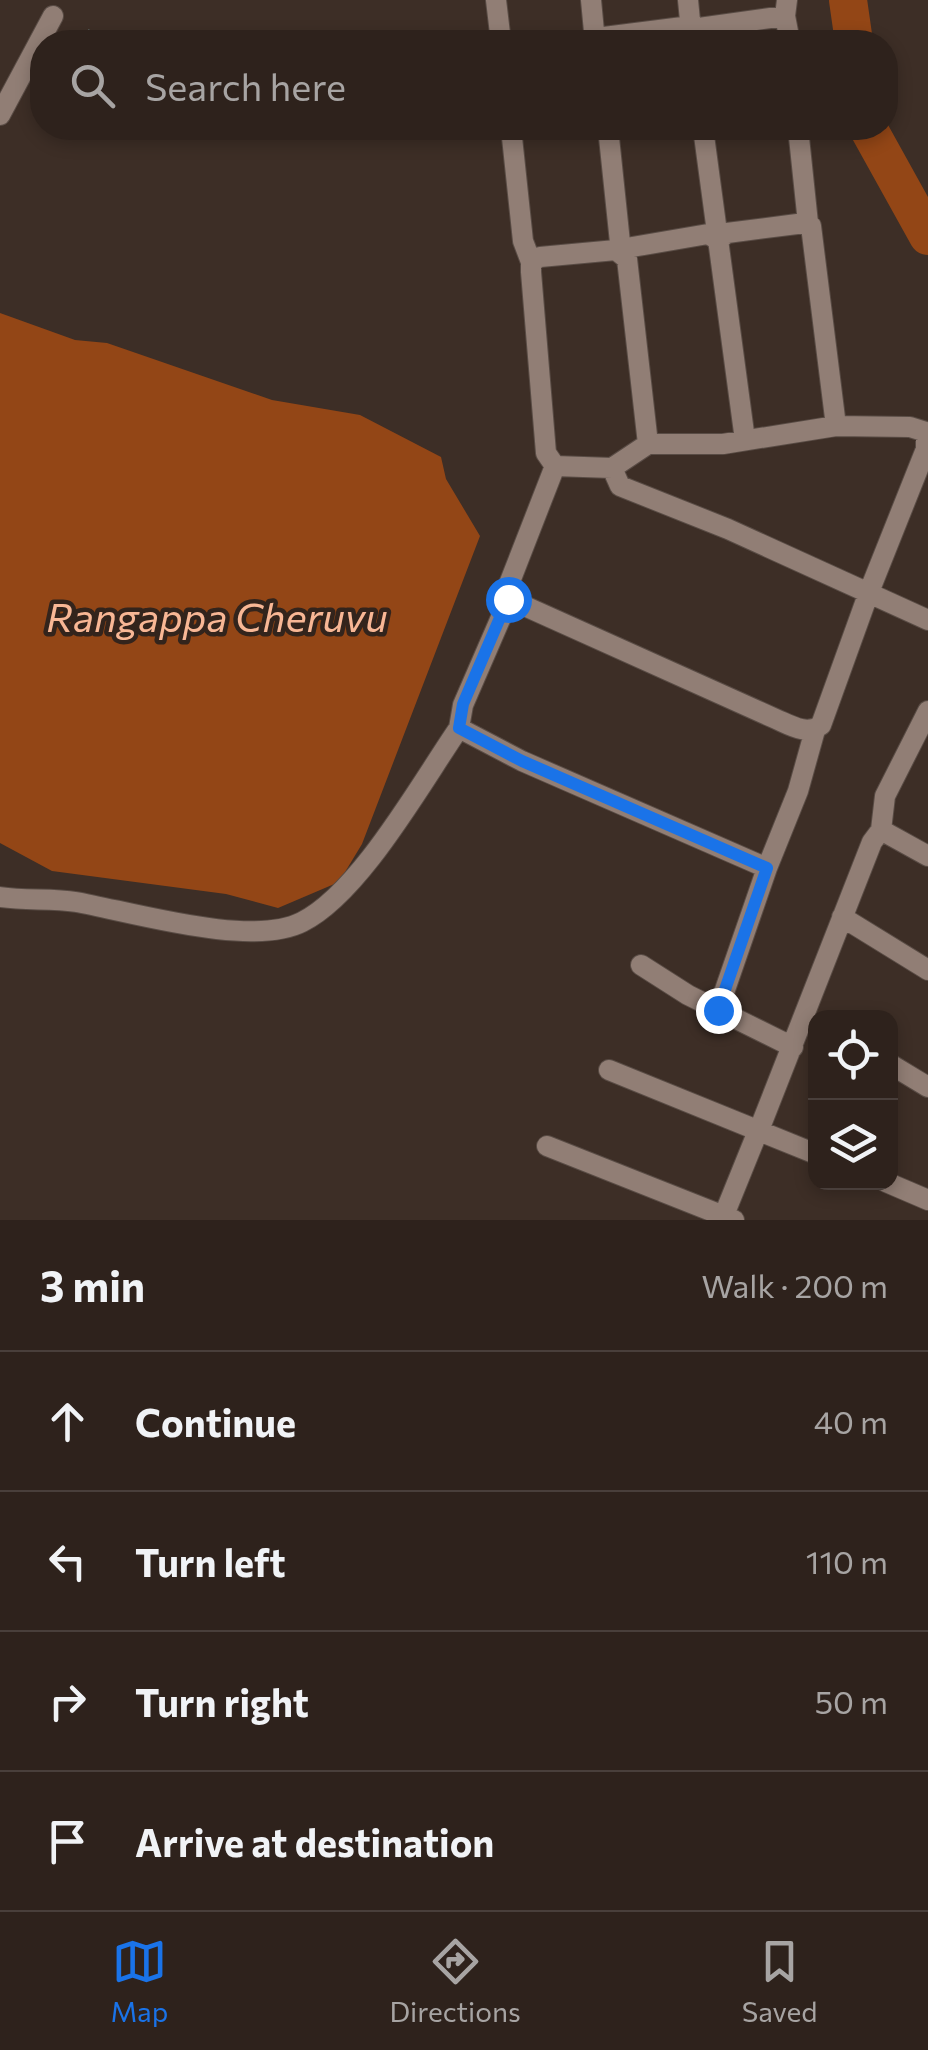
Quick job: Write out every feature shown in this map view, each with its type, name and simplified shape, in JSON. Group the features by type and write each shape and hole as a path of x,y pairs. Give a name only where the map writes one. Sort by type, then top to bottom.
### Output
{"street":[{"path":"496,0 500,30"},
{"path":"591,0 593,30"},
{"path":"688,0 690,30"},
{"path":"715,30 771,16 786,8"},
{"path":"46,30 53,16"},
{"path":"661,30 686,30"},
{"path":"0,115 30,59"},
{"path":"512,140 523,240 531,262 546,453 555,466"},
{"path":"609,140 648,444"},
{"path":"705,140 744,440"},
{"path":"799,140 836,426"},
{"path":"718,240 727,232 808,223"},
{"path":"531,262 540,257 621,252 708,234 718,240"},
{"path":"508,599 804,731 815,730 821,726 926,449 926,432 910,427 836,426 723,444 648,444 612,468 555,466"},
{"path":"0,897 71,901 187,924 253,932 299,924 352,883 459,728 463,704 508,599 509,584 555,466"},
{"path":"612,468 620,486 728,529 928,620"},
{"path":"813,1010 842,917 872,842 881,830 884,796 922,742 928,711"},
{"path":"459,728 522,761 767,868"},
{"path":"718,1010 798,791 815,730"},
{"path":"881,830 928,856"},
{"path":"842,917 928,970"},
{"path":"641,965 718,1010 793,1047"},
{"path":"547,1146 726,1219 757,1130 793,1047 808,1025"},
{"path":"898,1069 928,1087"},
{"path":"609,1070 808,1151"},
{"path":"898,1187 928,1200"}],"water":[{"name":"Rangappa Cheruvu","path":"0,313 75,340 107,343 272,400 360,415 441,457 446,479 480,536 362,844 339,882 278,908 226,894 52,871 0,843"}],"waterway":[{"path":"848,0 852,30"},
{"path":"875,140 928,236"}],"route":[{"path":"508,599 463,704 459,728 656,822 767,868 718,1010"}]}
